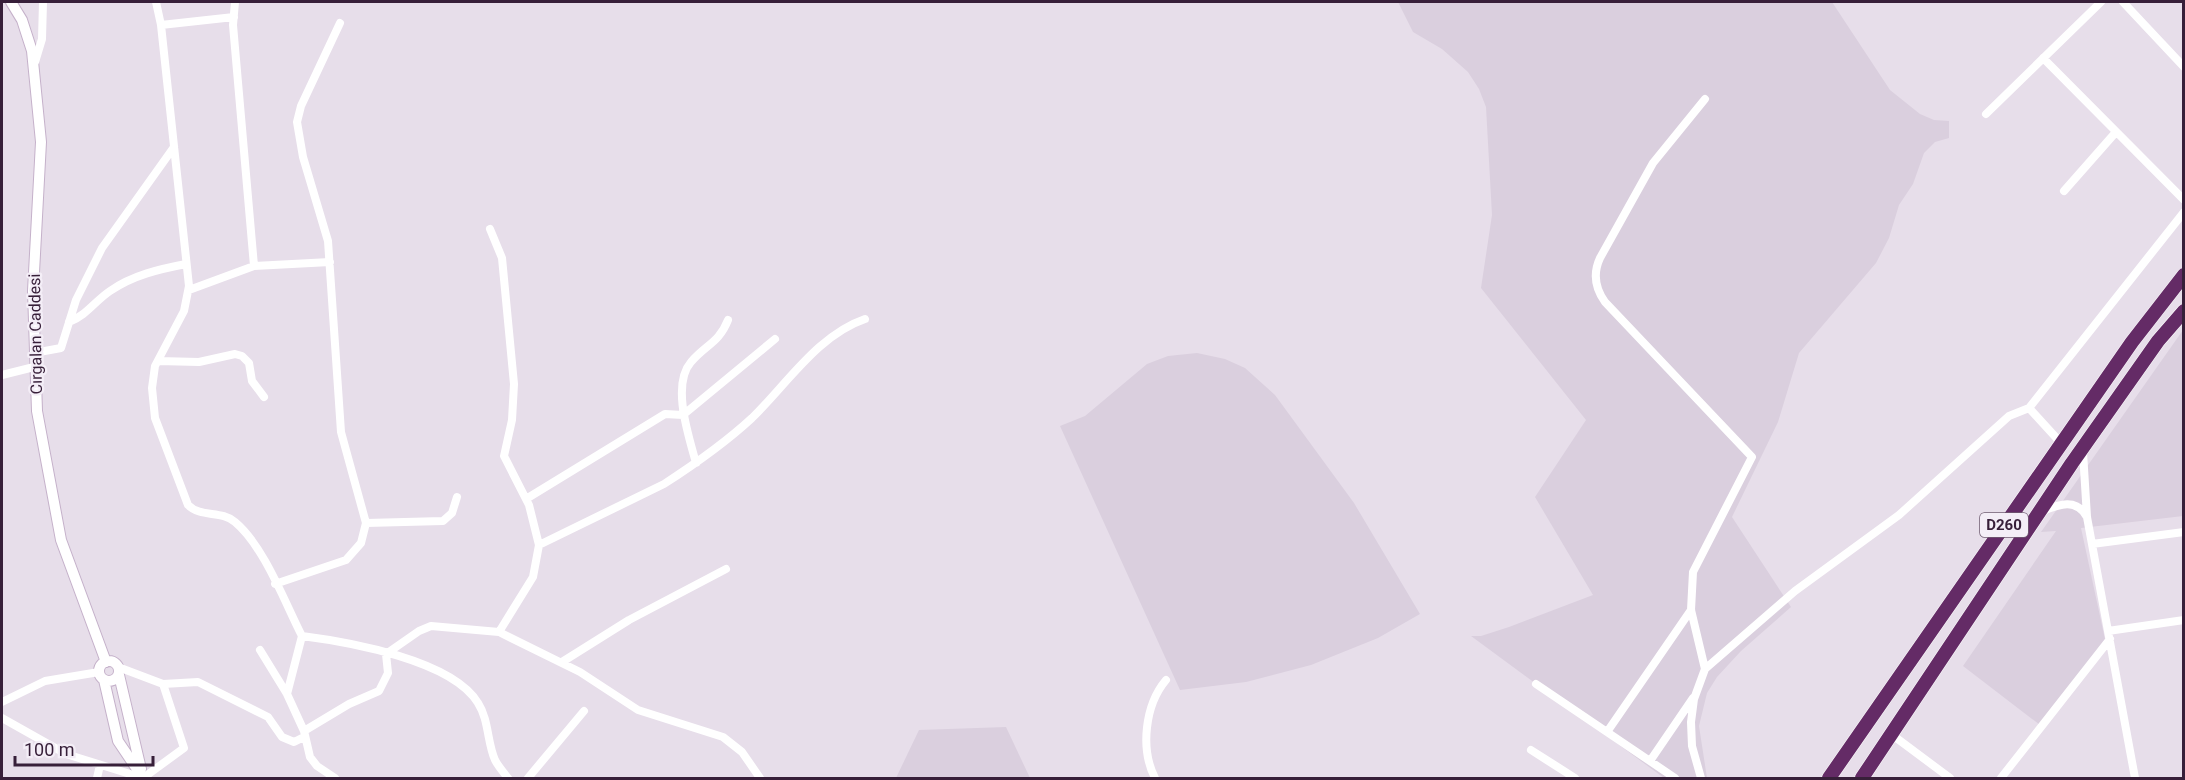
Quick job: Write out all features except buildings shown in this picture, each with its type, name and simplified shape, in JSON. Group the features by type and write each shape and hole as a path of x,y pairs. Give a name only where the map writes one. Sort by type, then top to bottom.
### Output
{"highway":[{"name":"D260","path":"1829,778 2132,342 2184,276"},
{"name":"D260","path":"1862,778 2083,448 2158,341 2184,310"}],"street":[{"name":"Cırgalan Caddesi","path":"11,2 26,30 35,62 41,142 33,291 33,352 38,411 57,524 69,564 106,662"},
{"path":"35,62 42,39 43,2"},
{"path":"156,2 161,25 189,290 184,311 158,361 152,388 153,408 186,501 195,510 224,516 236,523 258,552 302,636 287,694"},
{"path":"235,2 234,17 254,266"},
{"path":"1986,114 2101,2"},
{"path":"2123,2 2184,67"},
{"path":"161,25 234,17"},
{"path":"275,584 346,560 361,543 366,523 341,432 330,262 324,221 303,157 297,122 301,106 340,23"},
{"path":"2043,58 2184,200"},
{"path":"1705,99 1653,164 1600,258 1595,274 1598,292 1605,302 1752,457 1693,572 1690,610 1705,669"},
{"path":"2064,190 2116,132"},
{"path":"33,352 61,348 84,280 102,248 174,147"},
{"path":"1650,761 1695,695 1705,669 1795,591 1899,515 2009,416 2029,408 2184,212"},
{"path":"490,229 502,258 514,384 512,420 504,456 526,499 539,545 533,577 499,632"},
{"path":"189,290 254,266 330,262"},
{"path":"69,322 90,310 115,288 153,270 186,264"},
{"path":"539,545 664,484 696,463 752,418 840,330 865,319"},
{"path":"696,463 683,415 686,371 694,359 718,339 728,320"},
{"path":"526,499 665,414 683,415 775,339"},
{"path":"158,361 199,362 235,354 242,356 249,363 252,381 264,397"},
{"path":"2,375 34,367"},
{"path":"2029,408 2061,443"},
{"path":"2083,448 2087,517 2136,778"},
{"path":"366,523 443,521 452,513 457,497"},
{"path":"2039,513 2067,504 2079,507 2087,517"},
{"path":"2092,544 2184,532"},
{"path":"562,662 628,620 726,569"},
{"path":"1607,732 1690,610"},
{"path":"2001,778 2109,635 2184,620"},
{"path":"386,654 419,631 431,626 499,632 562,662 638,710 723,737 742,752 760,778"},
{"path":"302,636 337,641 432,667 473,696 484,716 495,759 508,778"},
{"path":"260,650 287,694 313,762 335,778"},
{"path":"119,671 163,684 198,682 268,717 285,739 294,742 349,704 379,691 388,673 386,654"},
{"path":"106,662 113,662 119,671 143,778 118,741 102,676 106,662"},
{"path":"2,702 45,681 102,676 112,681 119,671"},
{"path":"1155,778 1148,760 1148,729 1155,698 1166,680"},
{"path":"143,778 184,748 163,684"},
{"path":"1536,684 1676,778"},
{"path":"1695,695 1691,734 1701,778"},
{"path":"528,778 584,711"},
{"path":"2,718 66,754 143,778"},
{"path":"1891,734 1950,778"},
{"path":"1531,750 1575,778"},
{"path":"97,778 100,765"}],"shaded area":[{"path":"1398,2 1832,2 1890,90 1920,114 1934,120 1949,121 1949,138 1935,142 1924,153 1913,184 1899,205 1889,238 1876,263 1799,353 1778,422 1732,517 1791,607 1741,651 1717,677 1707,693 1699,726 1707,778 1664,778 1471,636 1481,636 1509,627 1593,595 1535,497 1586,420 1481,288 1492,215 1486,107 1479,89 1468,72 1442,49 1413,32"},
{"path":"2183,330 2183,516 2081,528 2106,644 2040,725 1963,666 2056,531 2041,532"},
{"path":"1197,353 1225,359 1245,368 1275,395 1354,503 1420,614 1378,638 1311,665 1246,682 1180,690 1060,426 1085,416 1147,364 1168,356"},
{"path":"1006,727 1030,778 896,778 919,730"}]}
